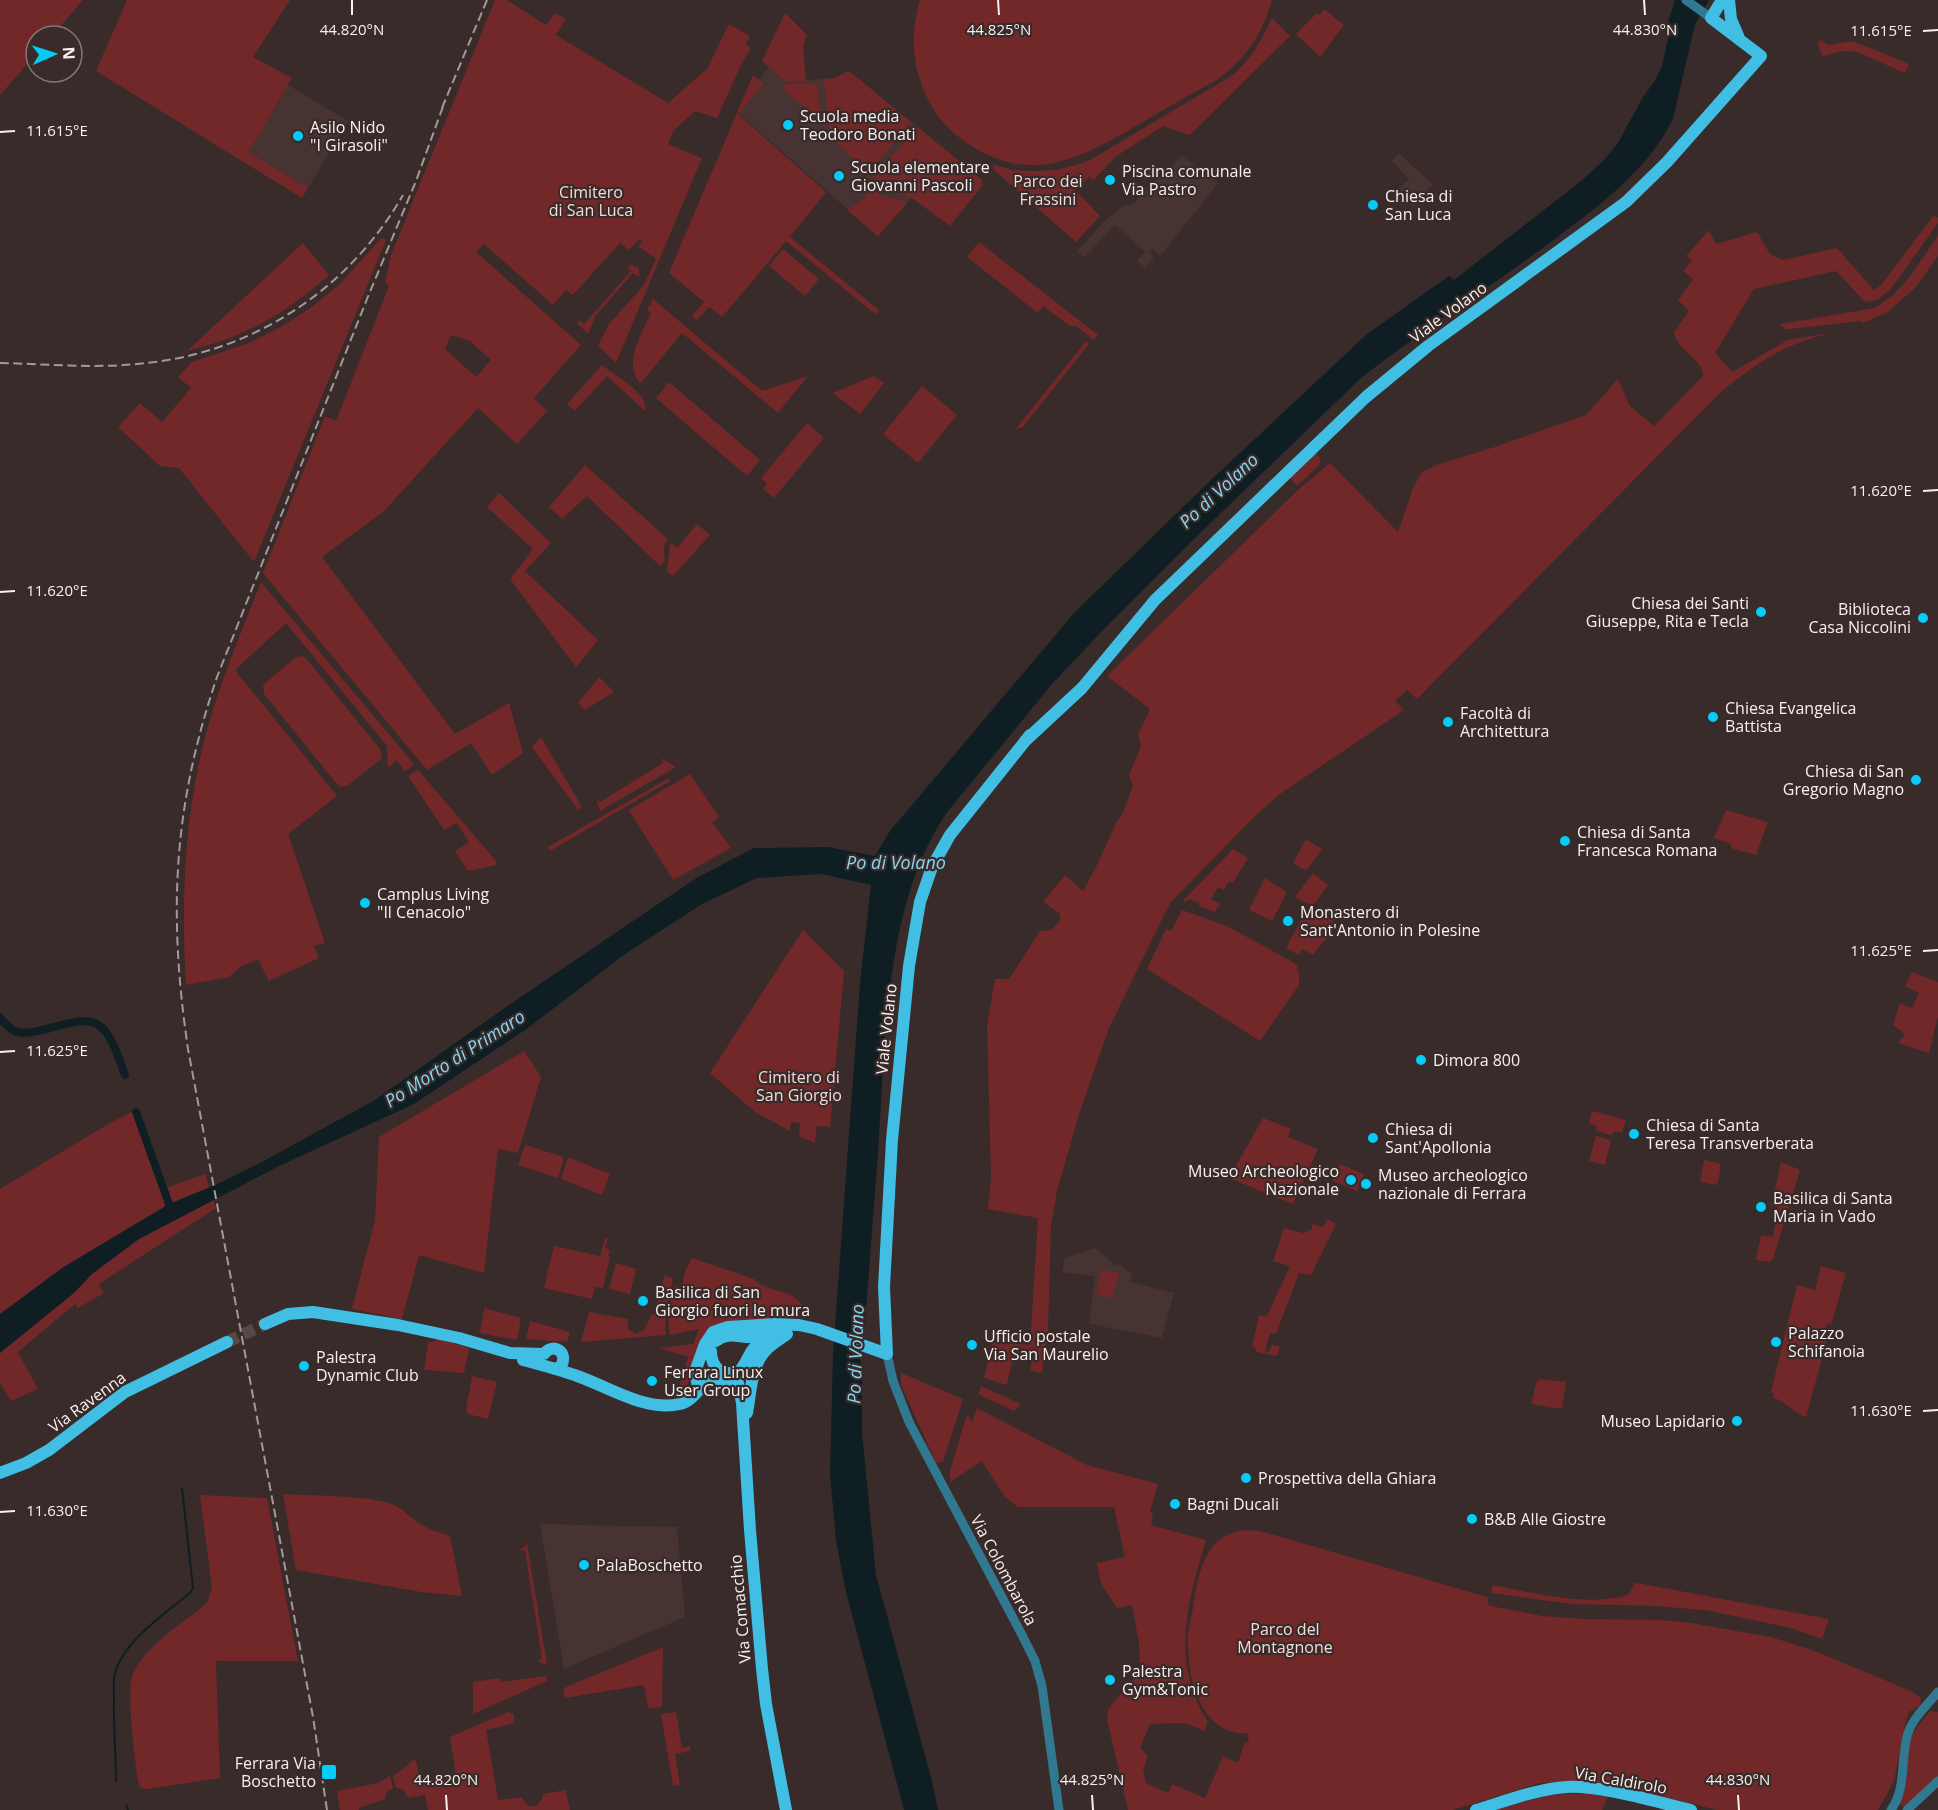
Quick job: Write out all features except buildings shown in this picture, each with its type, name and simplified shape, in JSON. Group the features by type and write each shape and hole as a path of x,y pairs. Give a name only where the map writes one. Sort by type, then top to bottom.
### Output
{"main road":[{"path":"1722,0 1707,16 1740,39"},
{"path":"1730,0 1731,19 1740,39"},
{"name":"Viale Volano","path":"887,1354 884,1287 891,1150 909,966 920,902 932,867 950,835 1025,741 1131,620 1155,600 1283,475 1379,385 1428,346 1637,192 1667,162 1761,56 1740,39"},
{"path":"265,1324 288,1314 313,1312 398,1325 459,1338 521,1360 551,1364 658,1406 688,1401 708,1381 722,1379 732,1385 735,1391 742,1428"},
{"path":"697,1382 696,1369 705,1344 718,1329 762,1324 789,1329"},
{"path":"673,1405 683,1399 697,1382 711,1350 717,1340 724,1336 740,1337 808,1327 887,1354"},
{"path":"697,1382 710,1374 737,1372 755,1346 764,1339 789,1329"},
{"path":"742,1428 754,1370 766,1349 789,1329"},
{"path":"740,1337 746,1343 747,1359"},
{"name":"Via Ravenna","path":"0,1473 26,1463 49,1450 135,1386 227,1342"},
{"path":"711,1350 713,1363 725,1372"},
{"name":"Via Comacchio","path":"742,1403 747,1387 747,1359"},
{"name":"Via Comacchio","path":"725,1372 738,1383 742,1403 742,1428 762,1669 766,1704 786,1810"},
{"name":"Via Caldirolo","path":"1476,1810 1538,1791 1568,1787 1595,1789 1691,1810"}],"street":[{"path":"1686,0 1707,16"},
{"name":"Via Colombarola","path":"887,1354 893,1381 909,1422 1038,1669 1047,1709 1059,1810"},
{"path":"1891,1810 1897,1800 1909,1729 1938,1692"},
{"path":"1907,1810 1938,1781"}],"shaded area":[{"path":"769,67 786,82 835,78 849,71 949,153 878,236 738,113 764,84 759,79"},
{"name":"Asilo Nido \"I Girasoli\"","path":"288,85 348,121 308,188 249,152"},
{"path":"1399,153 1433,185 1413,206 1397,191 1409,179 1392,161"},
{"path":"1182,155 1218,183 1160,256 1152,249 1149,253 1154,258 1145,268 1137,261 1145,252 1115,225 1084,258 1077,251 1106,220 1123,206 1132,205"},
{"path":"1095,1248 1117,1266 1120,1264 1132,1275 1130,1282 1174,1293 1162,1338 1089,1324 1095,1276 1062,1272 1065,1258"},
{"path":"540,1524 677,1527 685,1617 564,1669"}],"green space":[{"path":"0,0 83,0 62,24 24,24 24,68 0,95"},
{"path":"127,0 290,0 253,57 292,78 249,152 308,188 302,198 96,71"},
{"name":"Cimitero di San Luca","path":"495,0 507,0 546,25 555,13 566,19 556,35 668,103 707,69 729,24 750,36 746,44 751,48 717,118 695,111 674,130 668,144 702,158 616,363 598,346 609,324 644,285 656,259 638,246 642,242 640,239 629,250 620,243 573,295 566,290 553,305 484,244 476,252 581,345 534,398 547,411 517,444 478,408 384,511 322,557 455,734 509,703 523,753 492,775 471,743 427,770 263,573 325,416 336,421 389,286 385,283 391,255","holes":["451,335 470,341 491,360 476,377 445,349"]},
{"path":"920,0 1272,0 1252,45 1236,64 1217,80 1083,154 1044,165 1023,165 1002,161 980,151 950,130 936,113 922,86 915,58 914,29"},
{"path":"1324,9 1344,25 1320,57 1296,34"},
{"path":"785,13 807,35 803,46 806,81 786,82 762,61"},
{"name":"Parco dei Frassini","path":"1272,18 1290,36 1190,135 1163,126 1115,157 1094,180 1089,177 1080,186 1076,184 1072,187 1100,216 1076,242 993,169 993,164 1012,170 1056,170 1090,160 1233,75 1256,49"},
{"path":"1820,40 1829,45 1853,41 1909,64 1905,73 1857,52 1844,51 1822,56 1818,44"},
{"path":"849,71 911,122 869,172 837,145 830,135 824,79 835,78"},
{"path":"753,75 764,84 738,114 826,192 790,237 879,310 875,314 786,241 722,317 709,307 697,320 692,316 704,302 669,273"},
{"path":"817,83 821,116 819,120 783,89 786,84"},
{"path":"918,127 982,180 983,185 950,226 912,198 884,190 873,180 874,176"},
{"path":"873,189 880,195 908,202 878,236 847,210 860,202"},
{"path":"1934,215 1938,218 1938,223 1891,289 1877,300 1865,302 1836,271 1754,289 1715,353 1732,372 1788,340 1842,331 1807,340 1777,353 1749,370 1721,392 1417,699 1407,690 1395,701 1404,710 1280,794 1254,817 1171,902 1109,1028 1080,1111 1057,1191 1051,1226 1048,1330 1042,1373 1031,1371 1031,1360 1013,1358 1007,1385 984,1378 993,1342 1030,1345 1038,1218 988,1209 991,1177 987,1025 995,979 1009,979 1040,931 1051,930 1060,921 1060,914 1043,902 1065,875 1083,891 1122,815 1133,786 1129,775 1141,747 1138,735 1150,709 1107,676 1300,488 1330,463 1398,532 1413,488 1422,472 1439,464 1586,415 1618,379 1630,406 1654,426 1703,376 1699,364 1679,344 1674,332 1689,311 1678,300 1693,279 1683,271 1692,260 1686,256 1709,230 1716,244 1757,232 1770,254 1783,260 1837,248 1874,290 1881,285"},
{"path":"1938,236 1938,256 1915,288 1888,312 1863,323 1861,321 1791,329 1785,329 1780,324 1875,308 1893,295 1908,279"},
{"path":"381,238 386,240 254,562 179,468 160,466 118,427 140,403 162,422 191,388 178,377 192,362 249,343 281,327 309,309 341,283"},
{"path":"979,242 1098,335 1094,340 1043,306 1038,313 967,257"},
{"path":"303,243 329,275 297,302 263,323 227,339 187,351"},
{"path":"783,249 819,279 805,296 769,266"},
{"path":"632,265 638,267 640,275 638,277 633,273 596,315 588,334 577,323 579,320 584,324 631,271 627,267"},
{"path":"653,299 762,391 808,376 778,413 682,333 640,384 635,375 633,357 651,313 647,310"},
{"path":"1086,341 1089,344 1023,427 1015,430"},
{"path":"602,365 630,385 642,397 645,411 607,376 575,411 567,404"},
{"path":"874,376 884,383 860,414 833,393"},
{"path":"669,382 760,460 747,476 656,398"},
{"path":"922,386 957,415 918,463 883,434"},
{"path":"807,423 824,438 774,498 763,489 767,484 761,478"},
{"path":"1315,452 1321,459 1319,465 1297,486 1289,477"},
{"path":"585,465 668,539 664,546 665,561 660,566 587,496 562,519 549,507"},
{"path":"499,493 551,543 525,571 598,640 576,667 510,579 533,549 487,507"},
{"path":"697,524 710,535 673,576 667,571 670,545 672,543 677,548"},
{"path":"261,582 414,764 405,772 397,760 388,768 387,746 286,623 235,670 337,796 288,834 325,943 314,946 319,958 269,981 258,959 240,967 229,977 186,985 184,886 194,788 209,723"},
{"path":"305,657 380,749 382,755 380,760 347,786 341,787 336,783 264,694 263,685 295,658"},
{"path":"599,677 614,692 585,710 578,703"},
{"path":"541,737 582,807 578,810 532,747"},
{"path":"661,758 676,767 600,811 596,798 600,802 663,763"},
{"path":"418,770 497,865 468,871 455,851 469,842 457,823 444,830 408,776"},
{"path":"690,774 719,817 712,822 731,848 673,880 629,810"},
{"path":"669,778 670,781 550,851 548,847"},
{"path":"1726,810 1768,822 1756,855 1731,848 1731,844 1714,838"},
{"path":"1306,839 1322,849 1306,871 1293,863"},
{"path":"1233,849 1248,858 1233,883 1229,881 1224,890 1218,887 1211,899 1220,904 1215,912 1189,899 1186,902 1183,901"},
{"path":"1313,873 1328,885 1313,906 1295,897"},
{"path":"1265,878 1287,892 1272,921 1249,910"},
{"path":"1182,910 1227,926 1298,965 1296,969 1299,973 1299,985 1260,1041 1147,969 1166,929 1171,931"},
{"path":"1306,910 1320,918 1323,914 1334,920 1328,936 1313,955 1302,949 1299,955 1286,948"},
{"name":"Cimitero di San Giorgio","path":"803,930 844,971 830,1127 817,1126 815,1143 799,1136 800,1123 791,1122 790,1131 755,1112 710,1073"},
{"path":"1912,972 1938,982 1938,1016 1929,1053 1898,1043 1905,1034 1893,1025 1900,1003 1912,1008 1919,993 1905,986"},
{"path":"524,1051 541,1077 518,1153 498,1149 484,1273 419,1255 402,1319 352,1309 375,1220 379,1137"},
{"path":"138,1109 166,1188 205,1174 216,1208 108,1278 99,1285 104,1293 78,1308 75,1304 18,1352 38,1389 11,1401 0,1383 0,1189 110,1123"},
{"path":"1592,1111 1626,1120 1622,1133 1614,1131 1612,1135 1596,1131 1597,1126 1589,1123"},
{"path":"1263,1118 1291,1129 1288,1137 1318,1149 1293,1204 1229,1178"},
{"path":"1596,1136 1611,1140 1605,1165 1589,1161"},
{"path":"525,1145 564,1157 558,1178 518,1165"},
{"path":"568,1157 610,1174 602,1195 561,1179"},
{"path":"1704,1160 1719,1163 1721,1167 1717,1185 1700,1182"},
{"path":"1781,1162 1800,1170 1773,1259 1769,1262 1756,1260 1761,1235 1773,1237 1778,1207 1771,1206"},
{"path":"1340,1164 1364,1174 1357,1191 1333,1181"},
{"path":"1328,1219 1336,1224 1311,1275 1299,1273 1276,1334 1270,1333 1265,1351 1269,1352 1272,1345 1280,1347 1277,1356 1256,1352 1256,1348 1252,1347 1259,1315 1267,1316 1290,1266 1273,1261 1284,1228 1303,1233 1311,1230 1313,1224 1323,1227"},
{"path":"605,1238 608,1239 605,1248 610,1250 608,1256 610,1257 603,1288 595,1287 592,1299 544,1288 554,1246 600,1256"},
{"path":"692,1258 754,1279 765,1287 792,1296 802,1305 798,1312 789,1318 716,1328 685,1389 676,1397 688,1357 660,1348 693,1344 699,1329 670,1335 668,1323 674,1286 682,1287 685,1271"},
{"path":"616,1263 636,1269 630,1294 609,1289"},
{"path":"1821,1266 1846,1273 1831,1325 1827,1324 1823,1339 1827,1340 1806,1417 1773,1398 1774,1393 1771,1392 1797,1285 1815,1290"},
{"path":"1102,1269 1119,1273 1112,1298 1096,1294"},
{"path":"664,1276 673,1278 666,1335 581,1342 589,1312 628,1319 628,1329 636,1334 644,1330 652,1314 663,1316 666,1306 657,1304"},
{"path":"484,1308 521,1318 517,1340 480,1333"},
{"path":"530,1321 570,1332 567,1342 526,1339"},
{"path":"439,1339 469,1348 464,1373 424,1370 428,1343"},
{"path":"901,1373 963,1399 943,1462 936,1463 901,1385"},
{"path":"472,1376 497,1382 488,1419 468,1414 466,1410"},
{"path":"1539,1379 1566,1382 1562,1409 1531,1404"},
{"path":"981,1386 1021,1404 1014,1411 978,1394"},
{"name":"Parco del Montagnone","path":"977,1408 1087,1465 1158,1484 1150,1512 1153,1513 1151,1525 1206,1540 1188,1610 1186,1655 1189,1677 1196,1700 1208,1722 1204,1731 1185,1723 1150,1724 1140,1748 1148,1756 1143,1770 1146,1783 1168,1793 1172,1784 1205,1798 1223,1756 1238,1763 1245,1742 1249,1743 1247,1733 1232,1732 1219,1725 1209,1716 1201,1703 1191,1674 1188,1639 1198,1581 1208,1554 1213,1546 1225,1536 1236,1531 1248,1530 1267,1533 1487,1597 1489,1605 1496,1607 1542,1616 1691,1623 1771,1637 1815,1651 1913,1692 1921,1698 1920,1706 1909,1712 1906,1720 1894,1781 1878,1810 1717,1810 1580,1781 1540,1783 1453,1810 1128,1810 1107,1719 1108,1710 1112,1704 1140,1672 1139,1643 1132,1605 1117,1608 1101,1584 1097,1563 1125,1557 1114,1507 1018,1507 1004,1496 982,1461 950,1482 950,1471 967,1414 972,1422"},
{"path":"283,1494 351,1497 389,1503 399,1507 425,1527 450,1536 462,1596 421,1592 296,1570"},
{"path":"200,1495 267,1498 298,1661 216,1661 220,1778 141,1788 133,1745 131,1682 139,1663 156,1643 207,1603 212,1588"},
{"path":"527,1544 547,1665 537,1661 542,1659 525,1550 519,1551"},
{"path":"1637,1583 1829,1619 1822,1639 1791,1628 1705,1610 1572,1604 1491,1593 1493,1585 1561,1598 1595,1600 1628,1595"},
{"path":"663,1647 662,1707 648,1708 644,1685 565,1698 563,1690 566,1687"},
{"path":"546,1676 547,1681 473,1714 473,1682 500,1678 501,1682"},
{"path":"1930,1711 1938,1712 1938,1778 1905,1808 1899,1804 1910,1741 1912,1734"},
{"path":"508,1712 514,1714 514,1723 486,1730 498,1800 522,1797 527,1804 533,1806 539,1803 543,1794 566,1790 570,1810 428,1810 425,1795 408,1798 403,1789 396,1788 393,1776 411,1761 416,1760 420,1782 456,1776 450,1737"},
{"path":"676,1712 682,1748 690,1746 690,1751 675,1754 680,1785 673,1786 661,1714"},
{"path":"390,1776 393,1788 387,1792 385,1799 359,1808 359,1810 340,1810 337,1791 378,1783"},
{"path":"1585,1793 1608,1797 1602,1810 1495,1810 1548,1795"}],"water":[{"name":"Po di Volano","path":"1675,0 1709,0 1695,24 1673,119 1650,155 1621,186 1555,239 1361,378 1195,538 1052,684 948,811 928,846 912,884 893,967 888,1011 865,1327 859,1351 862,1365 862,1433 876,1575 938,1810 904,1810 846,1592 836,1541 830,1474 833,1354 860,983 871,885 822,874 757,878 702,904 625,954 528,1028 414,1104 279,1166 139,1239 92,1274 74,1293 0,1353 0,1314 62,1268 169,1204 260,1163 375,1100 509,1005 695,879 754,848 828,847 875,856 890,831 1074,613 1211,480 1367,334 1449,276 1454,280 1580,182 1605,159 1618,143 1662,66 1668,39 1668,22"}],"waterway":[{"path":"0,1018 13,1030 27,1033 83,1021 92,1022 105,1030 109,1036 125,1075"},
{"path":"136,1112 169,1204 170,1214"},
{"path":"116,1781 114,1683 119,1662 135,1640 193,1588 182,1488"},
{"path":"126,1805 128,1810"}],"tunnel":[{"path":"227,1342 265,1324"}],"railway":[{"path":"442,108 487,0"},
{"path":"327,1810 313,1717 188,1049 178,952 178,861 191,771 217,677 416,181 445,101"},
{"path":"0,363 91,366 146,363 186,356 224,345 261,330 295,310 326,287 381,229 403,195"}],"place":[{"name":"Scuola media Teodoro Bonati","path":"788,125"},
{"name":"Asilo Nido \"I Girasoli\"","path":"298,136"},
{"name":"Scuola elementare Giovanni Pascoli","path":"839,176"},
{"name":"Piscina comunale Via Pastro","path":"1110,180"},
{"name":"Chiesa di San Luca","path":"1373,205"},
{"name":"Chiesa dei Santi Giuseppe, Rita e Tecla","path":"1761,612"},
{"name":"Biblioteca Casa Niccolini","path":"1923,618"},
{"name":"Chiesa Evangelica Battista","path":"1713,717"},
{"name":"Facoltà di Architettura","path":"1448,722"},
{"name":"Chiesa di San Gregorio Magno","path":"1916,780"},
{"name":"Chiesa di Santa Francesca Romana","path":"1565,841"},
{"name":"Camplus Living \"Il Cenacolo\"","path":"365,903"},
{"name":"Monastero di Sant'Antonio in Polesine","path":"1288,921"},
{"name":"Dimora 800","path":"1421,1060"},
{"name":"Chiesa di Santa Teresa Transverberata","path":"1634,1134"},
{"name":"Chiesa di Sant'Apollonia","path":"1373,1138"},
{"name":"Museo Archeologico Nazionale","path":"1351,1180"},
{"name":"Museo archeologico nazionale di Ferrara","path":"1366,1184"},
{"name":"Basilica di Santa Maria in Vado","path":"1761,1207"},
{"name":"Basilica di San Giorgio fuori le mura","path":"643,1301"},
{"name":"Palazzo Schifanoia","path":"1776,1342"},
{"name":"Ufficio postale Via San Maurelio","path":"972,1345"},
{"name":"Palestra Dynamic Club","path":"304,1366"},
{"name":"Ferrara Linux User Group","path":"652,1381"},
{"name":"Museo Lapidario","path":"1737,1421"},
{"name":"Prospettiva della Ghiara","path":"1246,1478"},
{"name":"Bagni Ducali","path":"1175,1504"},
{"name":"B&B Alle Giostre","path":"1472,1519"},
{"name":"PalaBoschetto","path":"584,1565"},
{"name":"Palestra Gym&Tonic","path":"1110,1680"},
{"name":"Ferrara Via Boschetto","path":"329,1772"}],"water label":[{"name":"Po Morto di Primaro","path":"455,1059"}]}
